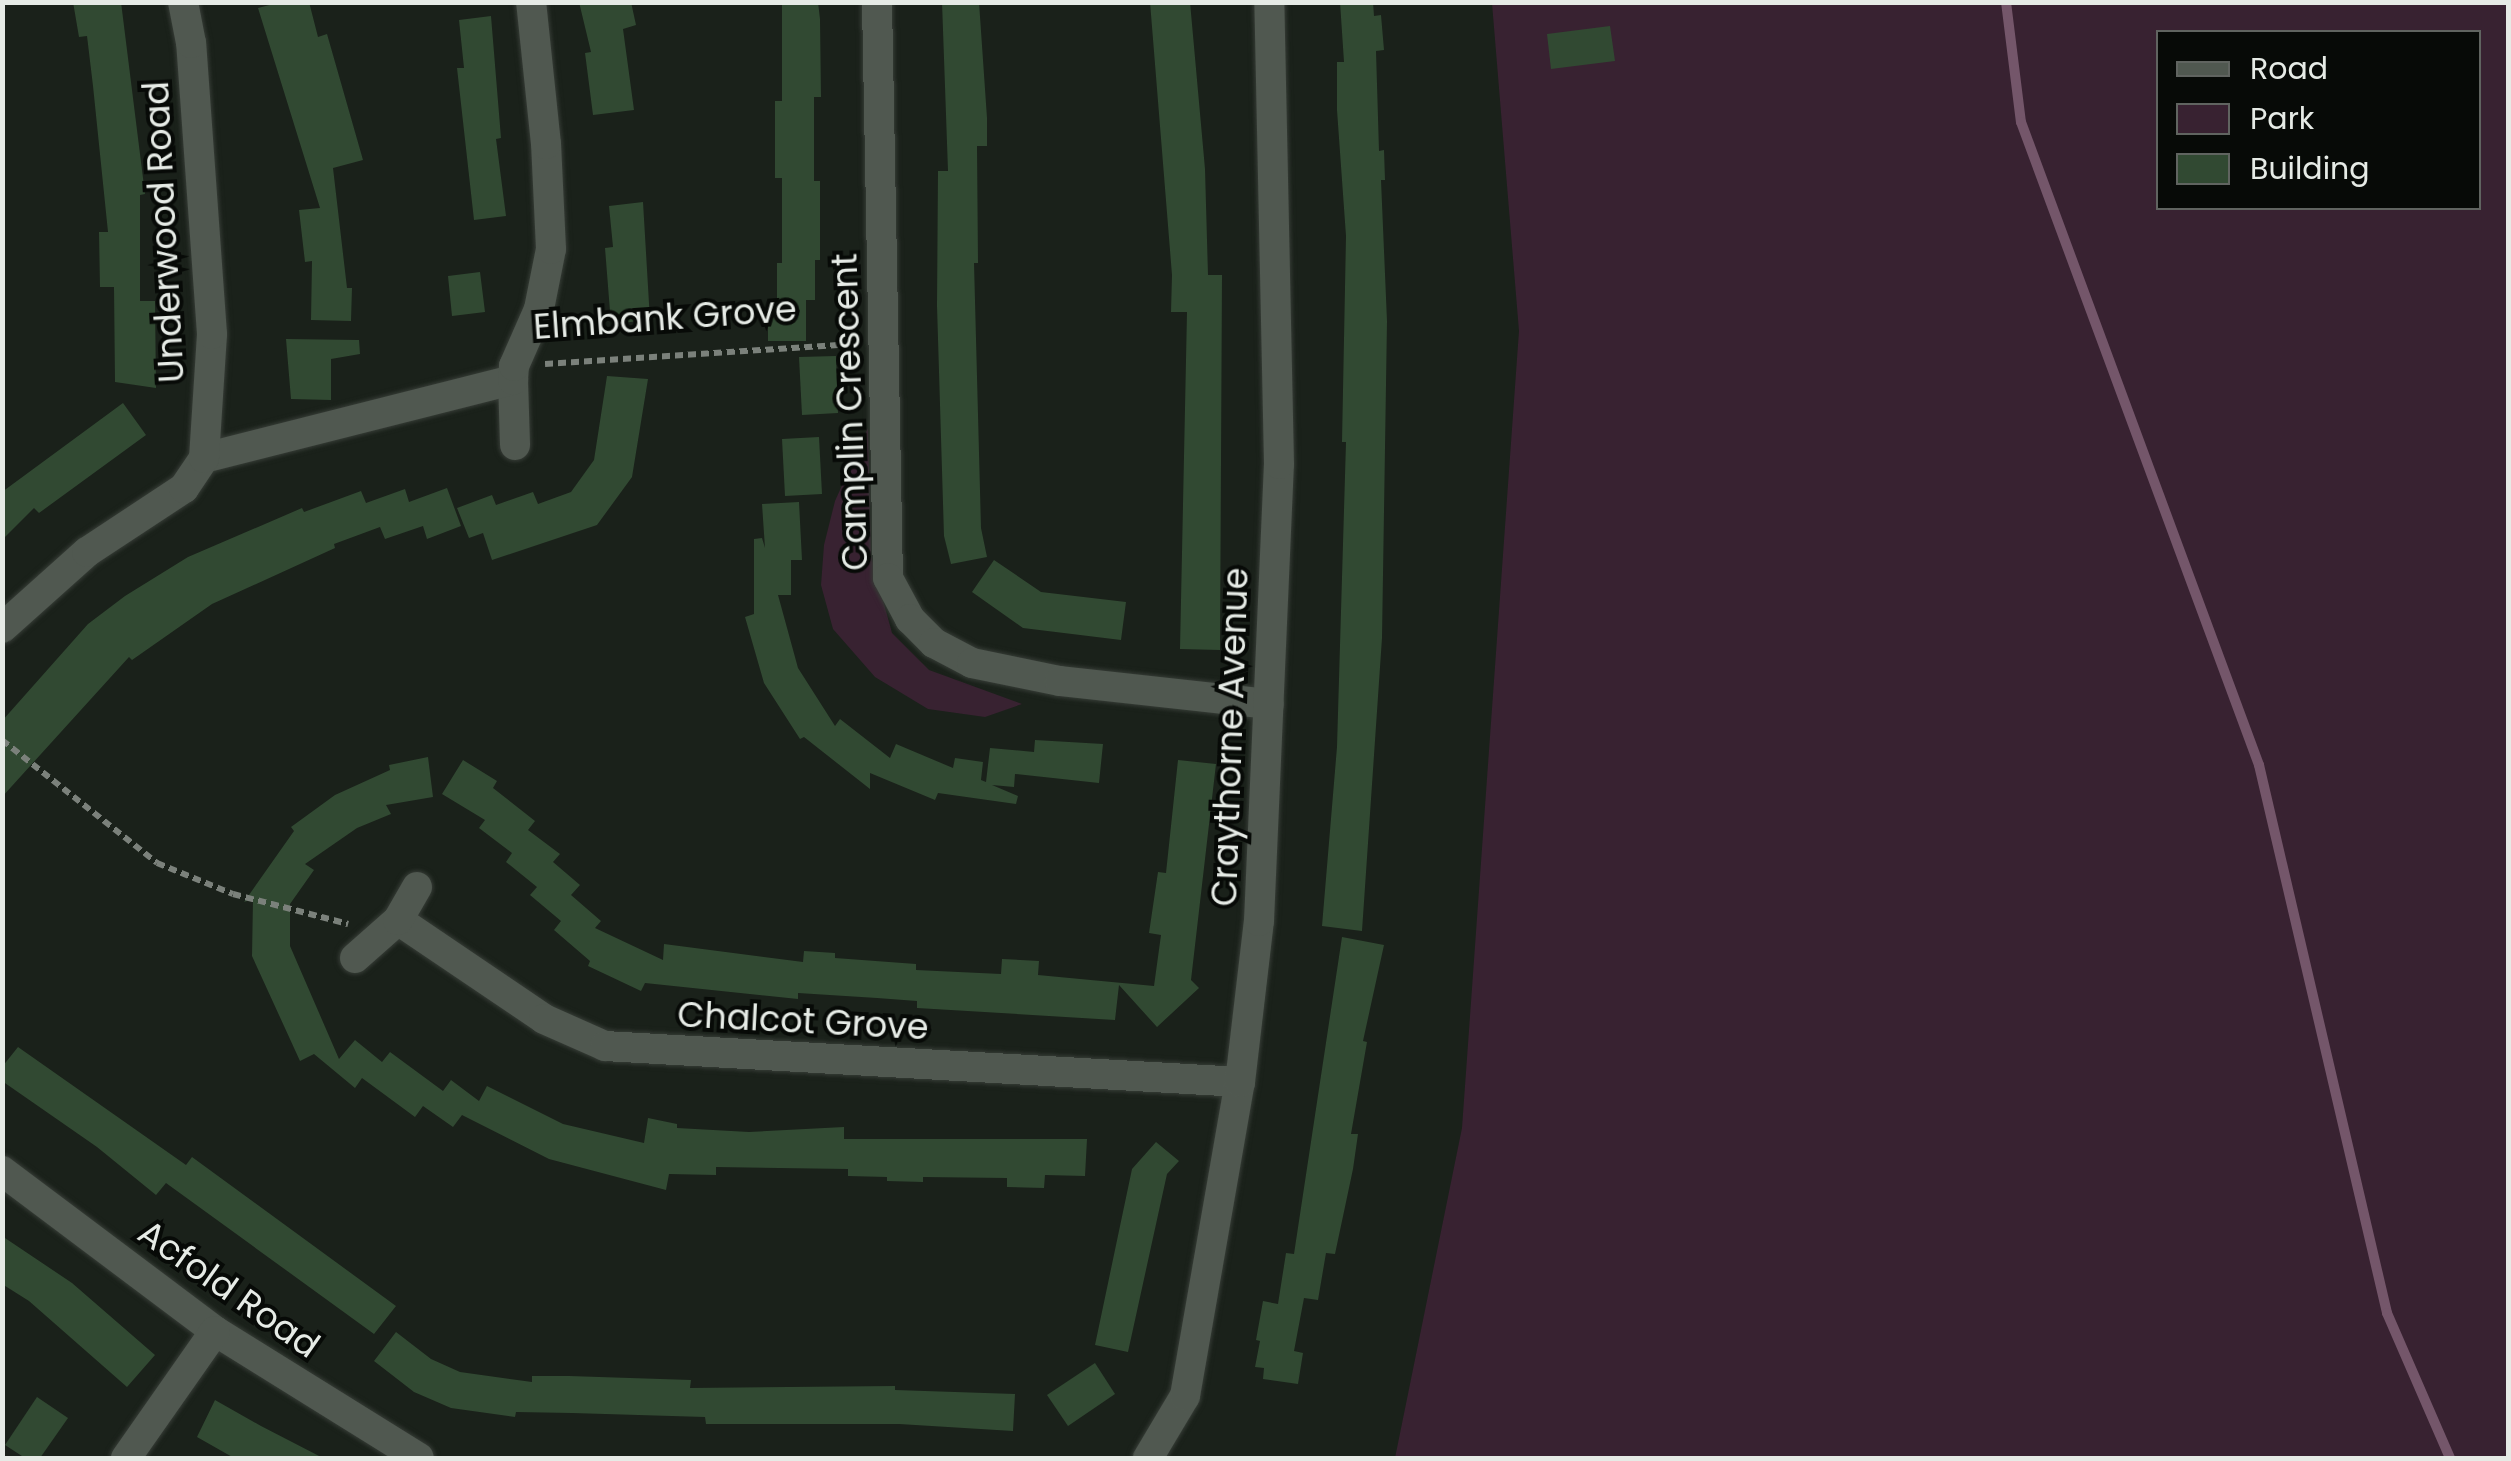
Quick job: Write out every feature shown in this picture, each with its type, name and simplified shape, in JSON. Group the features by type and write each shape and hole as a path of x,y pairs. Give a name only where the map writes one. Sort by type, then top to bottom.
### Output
{"street":[{"name":"Underwood Road","path":"184,2 191,43 205,279 212,334 204,458"},
{"name":"Elmbank Grove","path":"515,445 514,373 539,309 551,248 546,144 531,2"},
{"name":"Camplin Crescent","path":"877,2 888,578 910,619 934,643 972,663 1060,681 1269,704"},
{"name":"Craythorne Avenue","path":"1148,1458 1186,1396 1240,1082 1260,921 1278,464 1269,2"},
{"name":"Elmbank Grove","path":"204,458 514,373"},
{"path":"2,628 88,552 184,488 204,458"},
{"path":"355,958 390,927 418,886"},
{"name":"Chalcot Grove","path":"390,927 544,1019 605,1046 1240,1082"},
{"name":"Acfold Road","path":"2,1170 215,1330 418,1458"},
{"path":"126,1458 215,1330"}],"path":[{"name":"Elmbank Grove","path":"514,373 881,342"},
{"path":"2,740 158,863 233,894 390,927"}],"green space":[{"path":"1492,3 2508,3 2508,1458 1395,1458 1462,1128 1519,331"},
{"path":"868,428 871,556 892,633 929,670 1022,704 985,717 928,709 875,677 833,629 821,585 824,545 835,501"}],"building":[{"path":"73,2 121,2 145,194 140,195 140,301 155,301 156,388 115,382 114,287 100,287 99,232 108,232 93,86 87,36 79,37"},
{"path":"281,2 309,2 318,37 327,34 363,160 333,168 347,288 352,288 351,321 311,320 312,261 305,262 299,210 320,208 258,8"},
{"path":"579,2 631,2 636,25 623,29 634,110 593,115 585,53 591,52"},
{"path":"782,2 818,2 820,19 821,97 814,97 814,181 820,181 820,260 815,260 815,300 806,300 806,341 768,341 768,303 777,303 777,263 782,263 782,178 775,178 775,101 782,101"},
{"path":"942,2 979,2 987,118 987,146 977,146 978,263 974,263 981,528 987,557 951,564 944,536 937,306 938,171 948,171"},
{"path":"1150,2 1190,2 1205,169 1208,275 1222,275 1220,650 1180,649 1187,312 1171,312 1172,275"},
{"path":"1340,2 1373,2 1374,16 1381,15 1384,50 1376,51 1379,151 1384,150 1385,180 1381,180 1387,321 1382,638 1362,931 1322,926 1337,747 1346,442 1342,442 1346,236 1337,110 1337,62 1344,62"},
{"path":"491,16 501,138 496,139 506,216 474,220 457,68 464,68 459,20"},
{"path":"1610,26 1615,61 1551,69 1547,34"},
{"path":"643,202 650,320 611,324 605,248 613,247 609,206"},
{"path":"480,272 485,312 452,316 448,276"},
{"path":"286,339 359,340 360,354 331,359 331,400 291,399"},
{"path":"836,356 838,413 802,415 799,357"},
{"path":"607,376 648,379 632,477 597,525 492,560 483,533 469,538 457,508 492,495 496,505 533,492 538,504 571,492 594,460"},
{"path":"123,403 146,435 39,513 34,508 2,540 2,492"},
{"path":"819,437 822,494 785,496 782,439"},
{"path":"447,488 461,526 427,539 423,526 385,539 380,527 334,544 335,548 212,604 132,660 129,657 2,797 2,721 88,624 125,596 188,557 302,508 304,512 361,491 366,503 405,489 409,502"},
{"path":"799,502 802,560 791,560 791,595 778,595 798,668 835,726 840,719 890,758 896,744 953,768 955,758 983,762 981,780 986,782 990,748 1034,752 1035,740 1103,744 1099,783 1015,774 1014,787 992,785 1018,796 1016,804 938,793 935,800 870,773 870,789 804,737 800,739 764,683 745,617 754,614 754,539 762,538 765,548 762,504"},
{"path":"994,560 1041,592 1126,602 1121,640 1023,628 972,592"},
{"path":"428,757 433,797 386,805 391,814 357,828 305,864 314,870 290,904 290,946 339,1059 355,1040 382,1062 390,1052 443,1091 451,1080 479,1101 487,1086 563,1124 644,1143 648,1118 677,1124 677,1128 749,1132 844,1127 844,1139 1087,1139 1085,1176 1045,1175 1044,1188 1007,1187 1007,1178 923,1177 923,1182 887,1181 887,1177 848,1176 848,1169 716,1167 716,1175 669,1174 666,1190 549,1159 462,1115 453,1127 423,1106 415,1117 362,1078 355,1088 314,1054 300,1061 252,956 253,899 244,902 294,831 291,827 335,795 390,770 389,765"},
{"path":"463,760 497,781 493,788 535,821 528,830 560,854 553,862 580,885 571,895 601,921 595,928 663,960 664,944 803,962 804,951 835,953 835,958 916,964 916,970 1001,974 1002,959 1039,961 1038,975 1154,986 1161,935 1149,933 1158,872 1166,873 1178,760 1216,764 1191,980 1199,988 1157,1027 1119,985 1115,1020 917,1008 917,1001 877,998 798,993 798,999 645,983 641,991 588,966 590,961 554,930 561,921 530,895 537,887 506,862 512,853 479,828 485,820 442,794"},
{"path":"1342,937 1384,945 1363,1041 1367,1042 1351,1134 1358,1134 1353,1169 1335,1254 1326,1253 1318,1300 1304,1298 1294,1351 1303,1353 1298,1384 1263,1379 1264,1368 1255,1367 1260,1341 1256,1340 1263,1301 1278,1304 1286,1253 1294,1254"},
{"path":"18,1047 186,1165 192,1157 396,1306 374,1334 166,1183 156,1195 97,1147 2,1081 2,1067"},
{"path":"1156,1142 1179,1161 1167,1174 1128,1352 1095,1345 1132,1169"},
{"path":"2,1236 72,1283 155,1355 127,1387 29,1301 2,1284"},
{"path":"396,1332 431,1359 460,1372 532,1382 532,1376 569,1376 691,1380 690,1388 895,1386 895,1390 1015,1394 1013,1431 899,1424 706,1424 705,1417 572,1413 516,1412 515,1417 451,1408 414,1392 374,1361"},
{"path":"1095,1363 1115,1394 1068,1426 1047,1395"},
{"path":"37,1397 68,1418 40,1458 25,1458 5,1445"},
{"path":"215,1400 323,1458 234,1458 197,1437"}],"waterway":[{"path":"2006,2 2021,122 2259,765 2387,1313 2450,1458"}]}
